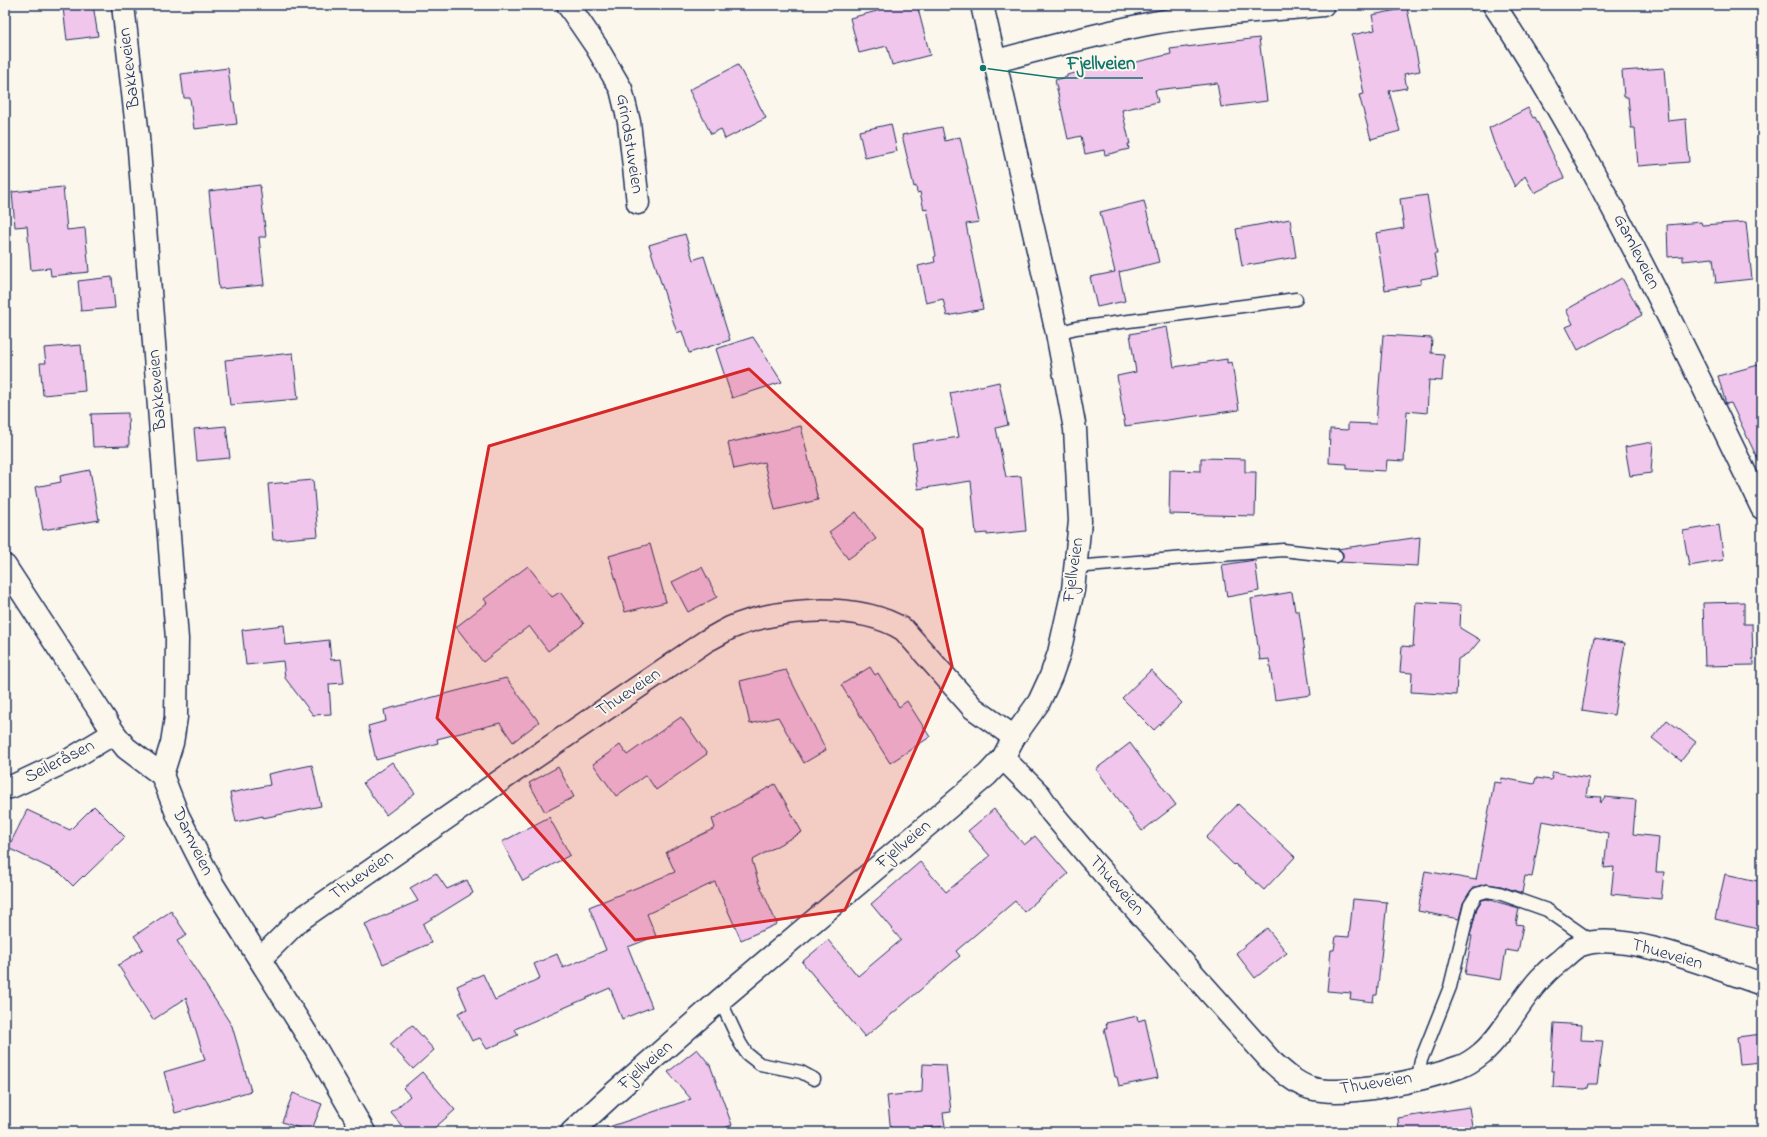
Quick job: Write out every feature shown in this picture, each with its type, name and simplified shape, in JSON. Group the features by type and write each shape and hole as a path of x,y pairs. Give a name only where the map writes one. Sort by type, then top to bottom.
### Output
{"street":[{"name":"Bakkeveien","path":"122,5 138,137 177,639 176,718 172,743 162,775"},
{"name":"Grindstuveien","path":"568,5 596,46 621,89 629,122 638,203"},
{"name":"Fjellveien","path":"572,1132 720,1000 987,775 1003,758 1014,737 1039,702 1052,676 1059,653 1073,590 1080,521 1078,454 1075,429 1057,333 982,5"},
{"path":"996,61 1072,41 1153,23 1213,14 1263,12 1323,5"},
{"name":"Gamleveien","path":"1494,5 1523,48 1598,177 1701,379 1762,508"},
{"path":"5,566 114,733 126,748 162,775"},
{"name":"Thueveien","path":"260,959 298,921 693,650 731,628 776,614 826,611 859,612 893,623 904,630 974,708 1014,737"},
{"name":"Seileråsen","path":"5,788 11,787 71,759 114,733"},
{"name":"Thueveien","path":"1003,758 1039,794 1052,813 1090,858 1271,1061 1286,1075 1310,1088 1331,1091 1363,1090 1460,1067 1481,1054 1495,1039 1543,975 1573,950 1581,945 1593,942 1621,941 1660,950 1762,984"},
{"name":"Damveien","path":"162,775 178,816 212,885 340,1088 364,1132"}],"lane":[{"path":"1057,333 1076,328 1296,299"},
{"path":"1075,567 1283,550 1336,556"},
{"path":"1418,1078 1421,1060 1450,987 1470,905 1478,894 1488,891 1499,893 1547,910 1593,942"},
{"path":"720,1000 740,1043 747,1054 760,1064 801,1072 814,1079"}],"highlighted area":[{"path":"749,369 922,529 952,666 845,910 635,940 437,718 489,446"}],"building":[{"path":"93,5 98,36 67,40 63,8"},
{"path":"876,5 917,5 930,55 892,65 887,46 859,53 850,18 877,11"},
{"path":"1407,8 1420,71 1404,74 1407,88 1389,91 1400,131 1371,139 1359,95 1364,94 1352,35 1375,30 1372,15"},
{"path":"1259,38 1267,101 1221,107 1217,83 1155,90 1158,102 1122,110 1130,144 1128,144 1129,149 1105,155 1104,150 1085,154 1081,136 1068,139 1055,80 1067,77 1067,75 1105,66 1106,69 1171,54 1170,49"},
{"path":"738,65 766,118 725,139 721,129 711,134 689,90"},
{"path":"228,68 232,102 234,102 237,124 194,129 190,98 184,98 181,74"},
{"path":"1664,68 1668,121 1686,119 1689,162 1638,166 1635,128 1631,128 1628,97 1624,97 1622,71"},
{"path":"1528,108 1533,118 1535,117 1564,178 1534,193 1525,176 1515,187 1494,143 1489,128"},
{"path":"891,124 897,151 865,158 859,131"},
{"path":"942,127 945,141 960,137 979,222 966,224 983,309 947,316 943,299 926,303 918,266 935,262 934,257 936,256 927,209 924,210 920,192 917,193 916,186 914,187 902,135"},
{"path":"260,185 266,237 259,237 264,285 219,289 209,191"},
{"path":"63,187 67,230 85,228 89,272 51,276 50,268 31,270 27,226 15,227 12,192"},
{"path":"1427,195 1437,254 1434,254 1438,276 1421,279 1421,284 1385,290 1376,233 1404,228 1400,199"},
{"path":"1144,201 1159,262 1119,272 1125,301 1097,307 1090,277 1115,272 1100,212"},
{"path":"1290,219 1296,257 1242,266 1236,229"},
{"path":"1701,222 1702,225 1746,222 1752,279 1716,283 1713,258 1683,261 1683,256 1668,257 1667,225"},
{"path":"685,234 693,260 704,256 730,340 689,353 682,331 677,333 649,245"},
{"path":"112,277 115,308 81,311 78,281"},
{"path":"1622,278 1642,315 1578,350 1566,327 1573,324 1566,310"},
{"path":"1167,327 1174,367 1227,359 1227,363 1232,362 1239,410 1125,426 1117,376 1136,372 1130,334"},
{"path":"1383,335 1432,338 1431,353 1444,354 1442,381 1429,380 1427,413 1407,411 1404,461 1387,460 1386,471 1347,469 1347,464 1329,463 1330,429 1348,430 1348,423 1376,424"},
{"path":"753,337 782,382 732,398 716,349"},
{"path":"81,345 85,391 43,395 40,363 46,363 44,348"},
{"path":"293,353 298,399 230,405 225,360"},
{"path":"1762,364 1762,468 1731,403 1726,404 1718,376"},
{"path":"999,382 1008,425 996,428 1006,477 1021,476 1026,531 987,535 987,533 976,534 971,481 918,489 912,444 959,437 950,393"},
{"path":"128,413 129,446 93,447 91,414"},
{"path":"226,426 230,458 197,461 194,429"},
{"path":"801,426 818,500 775,510 764,462 734,469 728,443"},
{"path":"1653,442 1651,473 1630,476 1625,447"},
{"path":"1201,458 1245,459 1245,472 1256,472 1255,516 1169,514 1170,470 1201,471"},
{"path":"90,470 99,520 43,530 35,487 61,482 60,476"},
{"path":"313,480 318,536 273,540 268,484"},
{"path":"856,512 876,539 848,559 829,532"},
{"path":"1719,525 1724,560 1689,566 1683,531"},
{"path":"1420,537 1418,566 1340,562 1343,557 1343,553 1337,549"},
{"path":"650,544 666,602 625,612 609,556"},
{"path":"1255,560 1259,591 1227,597 1222,565"},
{"path":"528,566 552,597 560,592 584,624 548,651 529,626 483,662 456,627 487,603 484,599"},
{"path":"702,567 717,597 688,612 672,582"},
{"path":"1292,592 1295,611 1299,611 1311,695 1275,700 1269,659 1260,660 1251,599"},
{"path":"1416,602 1461,605 1460,628 1480,640 1470,652 1458,659 1456,695 1411,692 1412,673 1400,672 1402,646 1413,647"},
{"path":"1744,602 1744,624 1752,624 1753,665 1705,666 1703,603"},
{"path":"284,625 286,645 329,640 331,660 341,659 344,683 329,684 331,714 313,715 285,678 283,661 246,665 242,630"},
{"path":"1594,638 1625,643 1614,715 1582,710"},
{"path":"870,667 875,675 878,673 899,707 907,701 930,737 890,763 841,685"},
{"path":"786,670 826,750 804,763 778,717 750,724 740,681"},
{"path":"1151,670 1182,703 1154,730 1122,698"},
{"path":"506,678 539,722 513,742 500,723 437,739 438,743 376,760 368,726 386,721 384,710"},
{"path":"681,717 707,754 656,790 646,775 616,796 593,764 620,745 627,755"},
{"path":"1667,720 1696,742 1681,761 1652,738"},
{"path":"1130,743 1176,805 1142,831 1096,769"},
{"path":"392,762 415,793 386,815 363,783"},
{"path":"312,765 321,806 236,822 230,793 270,785 268,774"},
{"path":"558,767 574,797 545,812 529,783"},
{"path":"1553,772 1589,778 1586,796 1601,797 1600,803 1605,797 1636,800 1633,834 1659,837 1656,872 1664,872 1661,899 1611,894 1614,867 1604,868 1608,833 1542,821 1532,877 1525,876 1522,893 1501,886 1485,884 1471,890 1463,903 1459,919 1418,911 1425,871 1476,880 1494,782 1501,783 1502,778 1534,784 1536,778 1551,780"},
{"path":"775,784 802,832 752,860 758,881 777,924 741,940 715,882 647,914 656,936 628,947 652,1007 622,1019 610,988 515,1029 518,1035 487,1049 480,1038 472,1041 458,1013 467,1009 457,986 483,974 495,1000 540,978 534,964 557,954 563,968 606,950 589,907 675,872 666,852 715,828 712,819"},
{"path":"1238,804 1295,857 1264,890 1235,864 1234,865 1206,838"},
{"path":"94,806 125,837 73,886 60,873 8,848 27,810 70,830"},
{"path":"994,809 1024,845 1035,836 1068,874 1024,912 1015,901 956,951 960,956 865,1037 802,962 828,940 858,976 901,940 871,904 920,862 946,892 990,856 968,831"},
{"path":"549,817 570,855 523,881 502,842"},
{"path":"436,873 447,889 467,880 473,893 423,924 431,943 383,964 365,924 418,901 410,888"},
{"path":"1725,874 1762,882 1762,930 1715,919"},
{"path":"1353,899 1387,902 1377,995 1374,995 1373,1002 1350,999 1351,993 1327,991 1331,950 1334,950 1336,936 1349,937"},
{"path":"1487,899 1519,908 1516,924 1523,925 1518,952 1506,950 1501,980 1465,974 1472,936 1470,936 1477,908 1482,900"},
{"path":"171,911 187,935 177,941 232,1026 251,1091 175,1113 164,1072 205,1060 186,998 153,1020 118,965 143,949 134,936"},
{"path":"1267,928 1287,953 1255,978 1236,953"},
{"path":"1137,1016 1138,1021 1145,1019 1158,1078 1119,1086 1117,1077 1115,1077 1104,1028 1107,1028 1106,1023"},
{"path":"1554,1023 1582,1025 1581,1040 1603,1041 1597,1084 1589,1084 1588,1088 1585,1089 1553,1087 1554,1071 1551,1071"},
{"path":"412,1025 434,1050 413,1069 390,1044"},
{"path":"1762,1034 1762,1062 1740,1064 1737,1037"},
{"path":"697,1049 710,1065 732,1125 714,1132 606,1132 606,1128 691,1099 668,1072"},
{"path":"923,1064 946,1065 951,1112 943,1113 945,1126 891,1132 887,1096 922,1092"},
{"path":"422,1072 455,1110 430,1132 407,1132 391,1113 410,1096 403,1088"},
{"path":"293,1093 322,1104 311,1132 282,1122"},
{"path":"1469,1107 1473,1132 1399,1132 1398,1118"}],"place":[{"name":"Fjellveien","path":"983,68"}]}
